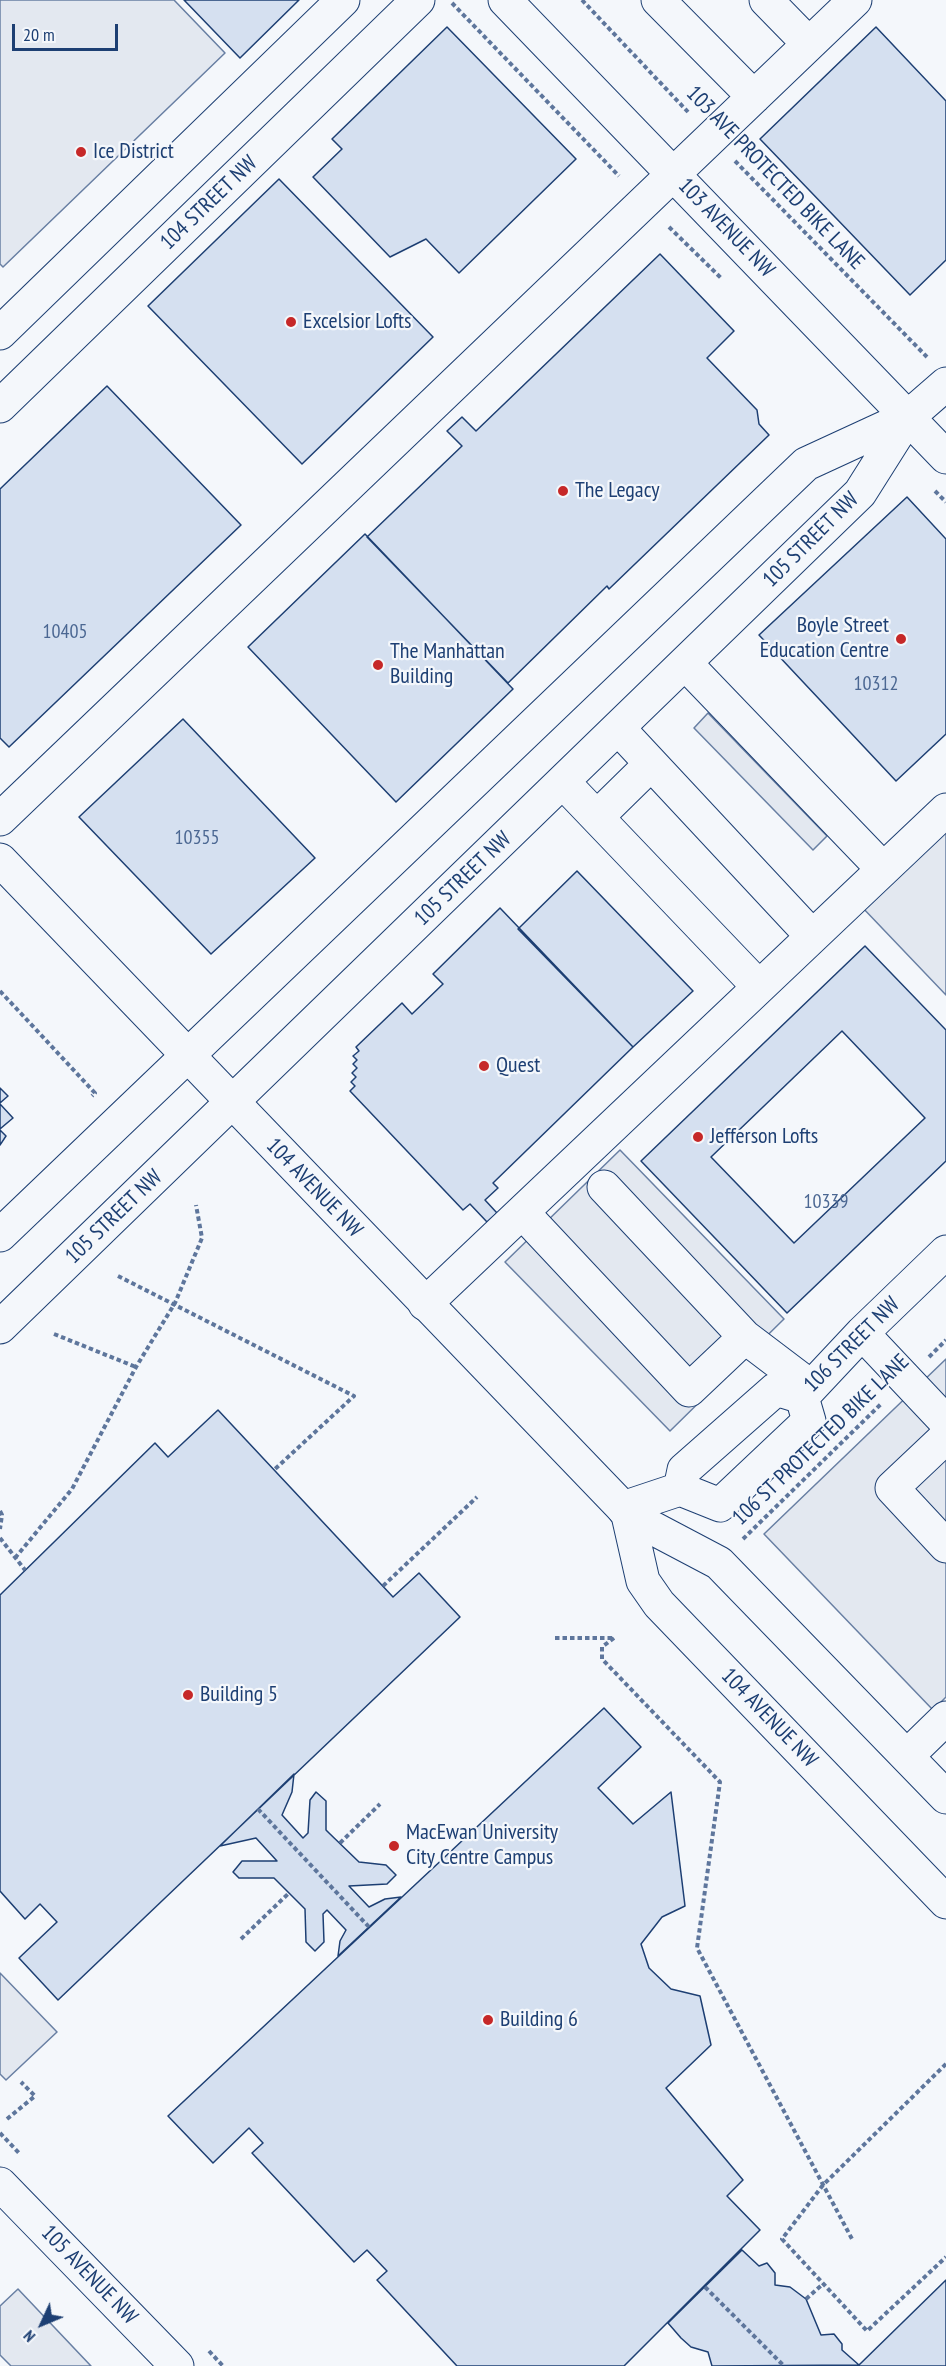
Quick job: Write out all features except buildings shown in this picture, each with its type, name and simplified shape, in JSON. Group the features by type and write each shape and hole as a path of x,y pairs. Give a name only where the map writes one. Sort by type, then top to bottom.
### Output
{"street":[{"path":"0,333 343,0"},
{"name":"104 STREET NW","path":"0,405 418,0"},
{"name":"103 AVENUE NW","path":"505,0 946,457"},
{"path":"658,0 754,97"},
{"path":"766,0 809,44"},
{"path":"0,819 855,0"},
{"name":"105 STREET NW","path":"0,1327 860,493 938,372"},
{"name":"105 STREET NW","path":"0,1235 806,464 908,417"},
{"path":"685,663 883,869"},
{"path":"618,728 812,936"},
{"path":"597,817 651,764"},
{"path":"563,782 759,987"},
{"path":"425,1304 946,810"},
{"name":"104 AVENUE NW","path":"0,860 625,1511 719,1563 946,1797"},
{"path":"604,1187 745,1337 806,1392 809,1421 720,1505 680,1490 625,1511"},
{"path":"522,1212 689,1390 745,1337"},
{"name":"106 STREET NW","path":"680,1490 684,1470 776,1389 806,1392 862,1333 946,1252"},
{"path":"862,1333 946,1422"},
{"path":"946,1437 892,1488 946,1545"},
{"name":"104 AVENUE NW","path":"625,1511 643,1581 659,1604 946,1902"},
{"path":"907,1756 946,1718"},
{"name":"105 AVENUE NW","path":"0,2184 177,2366"}],"path":[{"name":"103 AVE PROTECTED BIKE LANE","path":"582,0 938,372"},
{"path":"0,991 95,1093 88,1102"},
{"path":"15,1558 72,1489 136,1366 175,1303 202,1238 196,1205"},
{"path":"118,1276 354,1396 273,1470"},
{"path":"54,1334 136,1366"},
{"name":"106 ST PROTECTED BIKE LANE","path":"719,1563 946,1341"},
{"path":"383,1586 477,1497"},
{"path":"0,1511 2,1515 0,1529"},
{"path":"0,1538 25,1570"},
{"path":"555,1638 614,1638 602,1647 602,1659 720,1782 697,1948 852,2239"},
{"path":"340,1843 380,1804"},
{"path":"258,1809 369,1927"},
{"path":"241,1939 289,1893"},
{"path":"946,2064 823,2185 782,2239 867,2331 946,2257"},
{"path":"7,2119 35,2096 21,2082"},
{"path":"806,2299 822,2284"},
{"path":"705,2287 784,2366"}],"shaded area":[{"name":"Ice District","path":"0,0 174,0 225,53 3,267 0,264"},
{"path":"708,713 827,836 813,850 694,728"},
{"path":"946,825 946,995 861,906"},
{"path":"620,1150 784,1319 670,1431 505,1262"},
{"path":"946,1359 946,1697 933,1710 764,1534"},
{"path":"0,1973 57,2032 6,2080 0,2074"},
{"path":"18,2289 91,2366 11,2366 0,2355 0,2306"}],"place":[{"name":"Ice District","path":"81,152"},
{"name":"Excelsior Lofts","path":"291,322"},
{"name":"The Legacy","path":"563,491"},
{"name":"Boyle Street Education Centre","path":"901,639"},
{"name":"The Manhattan Building","path":"378,665"},
{"name":"Quest","path":"484,1066"},
{"name":"Jefferson Lofts","path":"698,1137"},
{"name":"Building 5","path":"188,1695"},
{"name":"MacEwan University City Centre Campus","path":"394,1846"},
{"name":"Building 6","path":"488,2020"}]}
